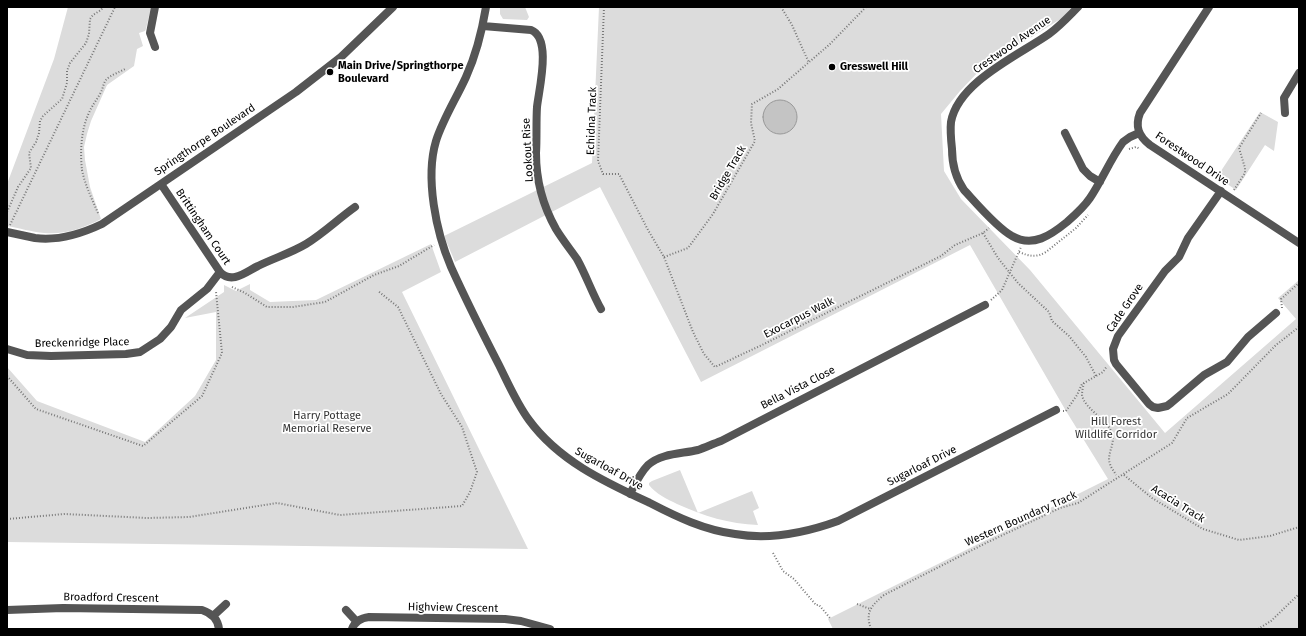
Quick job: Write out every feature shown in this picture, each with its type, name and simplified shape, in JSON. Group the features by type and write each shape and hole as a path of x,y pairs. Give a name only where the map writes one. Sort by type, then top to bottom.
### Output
{"street":[{"path":"155,7 150,33 150,38 155,47"},
{"name":"Springthorpe Boulevard","path":"8,230 36,238 47,238 80,234 102,224 296,92 341,57 393,7"},
{"name":"Sugarloaf Drive","path":"486,7 483,26 472,63 439,132 433,153 432,184 434,204 441,240 446,256 516,399 529,420 546,440 567,459 630,494 684,520 719,532 735,535 766,537 796,533 826,526 852,515 1056,410"},
{"name":"Crestwood Avenue","path":"1024,241 1008,234 995,222 964,190 956,177 952,160 950,134 952,121 954,114 967,94 984,76 1049,34 1078,7"},
{"name":"Forestwood Drive","path":"1209,7 1140,113 1137,123 1139,133 1148,143 1299,243"},
{"name":"Lookout Rise","path":"483,26 531,30 535,31 539,36 543,67 537,108 536,157 539,182 543,198 552,221 578,261 601,309"},
{"path":"1285,113 1284,98 1299,73"},
{"path":"1065,133 1083,169 1090,176 1100,182"},
{"path":"1024,241 1035,241 1051,235 1084,206 1123,142 1139,133"},
{"name":"Brittingham Court","path":"161,184 220,272 226,277 233,278 295,250 316,238 355,207"},
{"name":"Cade Grove","path":"1114,360 1113,349 1118,336 1165,271 1179,257 1188,238 1221,192"},
{"name":"Breckenridge Place","path":"7,349 28,354 51,356 126,354 140,352 160,339 171,327 177,315 184,306 207,289 220,272"},
{"name":"Bella Vista Close","path":"630,494 642,472 655,460 670,455 699,449 721,441 985,305"},
{"path":"1114,360 1118,368 1149,404 1153,407 1163,408 1204,375 1226,362 1248,337 1276,313"},
{"path":"219,629 213,616 226,604"},
{"name":"Broadford Crescent","path":"7,610 63,608 202,610 213,616"},
{"name":"Highview Crescent","path":"346,610 354,626 364,618 369,617 521,621 550,629"}],"path":[{"path":"7,212 18,187 31,168 29,153 36,142 39,133 40,121 43,116 62,99 67,83 67,71 70,63 86,43 89,34 90,18 103,7"},
{"path":"8,230 114,7"},
{"name":"Echidna Track","path":"604,7 598,161 603,174 619,174 648,230 664,256"},
{"path":"781,7 792,25 809,63"},
{"name":"Bridge Track","path":"664,256 688,248 713,214 756,141 751,122 752,104 778,89 809,63 866,7"},
{"path":"98,213 87,189 82,170 81,154 84,128 88,115 106,80 125,69"},
{"path":"1234,190 1245,173 1239,148 1261,113"},
{"path":"1126,154 1129,149 1136,147 1143,151 1148,143"},
{"path":"1019,252 1028,256 1041,255 1076,228 1092,211"},
{"name":"Exocarpus Walk","path":"664,256 693,332 704,354 715,366 771,341 941,256 956,246 983,233 995,222"},
{"path":"983,233 998,258 1018,283 1049,312 1052,321 1086,357 1096,376"},
{"path":"231,286 267,307 293,307 325,302 374,275 399,266 441,240"},
{"path":"985,305 1002,290 1024,241"},
{"path":"7,376 36,409 143,446 202,396 222,353 215,280"},
{"path":"1276,313 1281,312 1283,307 1281,298 1299,283"},
{"path":"7,519 66,514 147,518 189,517 278,503 340,515 462,506 470,492 476,472 462,426 441,394 398,307 378,291"},
{"name":"Western Boundary Track","path":"870,609 884,596 891,592 986,543 1060,508 1078,504 1124,475 1172,443 1187,418 1228,394 1276,344 1299,327"},
{"path":"1056,410 1066,411 1077,395 1082,384 1103,372 1108,364 1114,360"},
{"path":"1084,383 1082,396 1112,432 1114,443 1110,454 1110,463 1116,475"},
{"name":"Acacia Track","path":"1124,475 1152,498 1203,529 1232,538 1239,540 1270,536 1299,527"},
{"path":"773,553 783,571 794,579 816,605 819,605 830,618"},
{"path":"1258,629 1271,621 1299,594"},
{"path":"857,604 870,609 868,614 871,629"}],"green space":[{"path":"68,7 151,7 146,29 145,31 139,33 143,46 137,49 134,66 107,85 91,121 87,134 84,147 85,160 90,187 101,219 81,228 59,233 39,232 7,226 7,184 54,59"},
{"path":"500,7 525,7 529,17 527,20 503,19 500,14"},
{"name":"Hill Forest Wildlife Corridor","path":"599,7 1072,7 1062,18 982,68 941,114 944,171 961,199 1030,270 1165,433 1296,319 1278,298 1299,280 1299,629 833,629 828,619 1108,479 1066,411 970,245 701,382 600,187 455,262 444,236 592,163"},
{"path":"1260,112 1278,122 1274,151 1265,145 1236,190 1217,177"},
{"name":"Harry Pottage Memorial Reserve","path":"431,244 441,272 402,292 528,549 7,542 7,367 37,401 145,442 195,396 216,360 216,312 185,318 224,292 224,285 236,291 250,284 250,290 270,302 316,300"},
{"path":"680,470 698,512 666,498 649,485 652,481"},
{"path":"752,491 759,508 753,511 758,525 717,519 699,513"}],"building":[{"path":"777,100 783,100 787,101 794,107 797,117 796,124 790,131 783,134 777,134 773,133 766,127 763,120 763,114 764,110 770,103"}],"place":[{"name":"Gresswell Hill","path":"832,67"},
{"name":"Main Drive/Springthorpe Boulevard","path":"330,72"}]}
